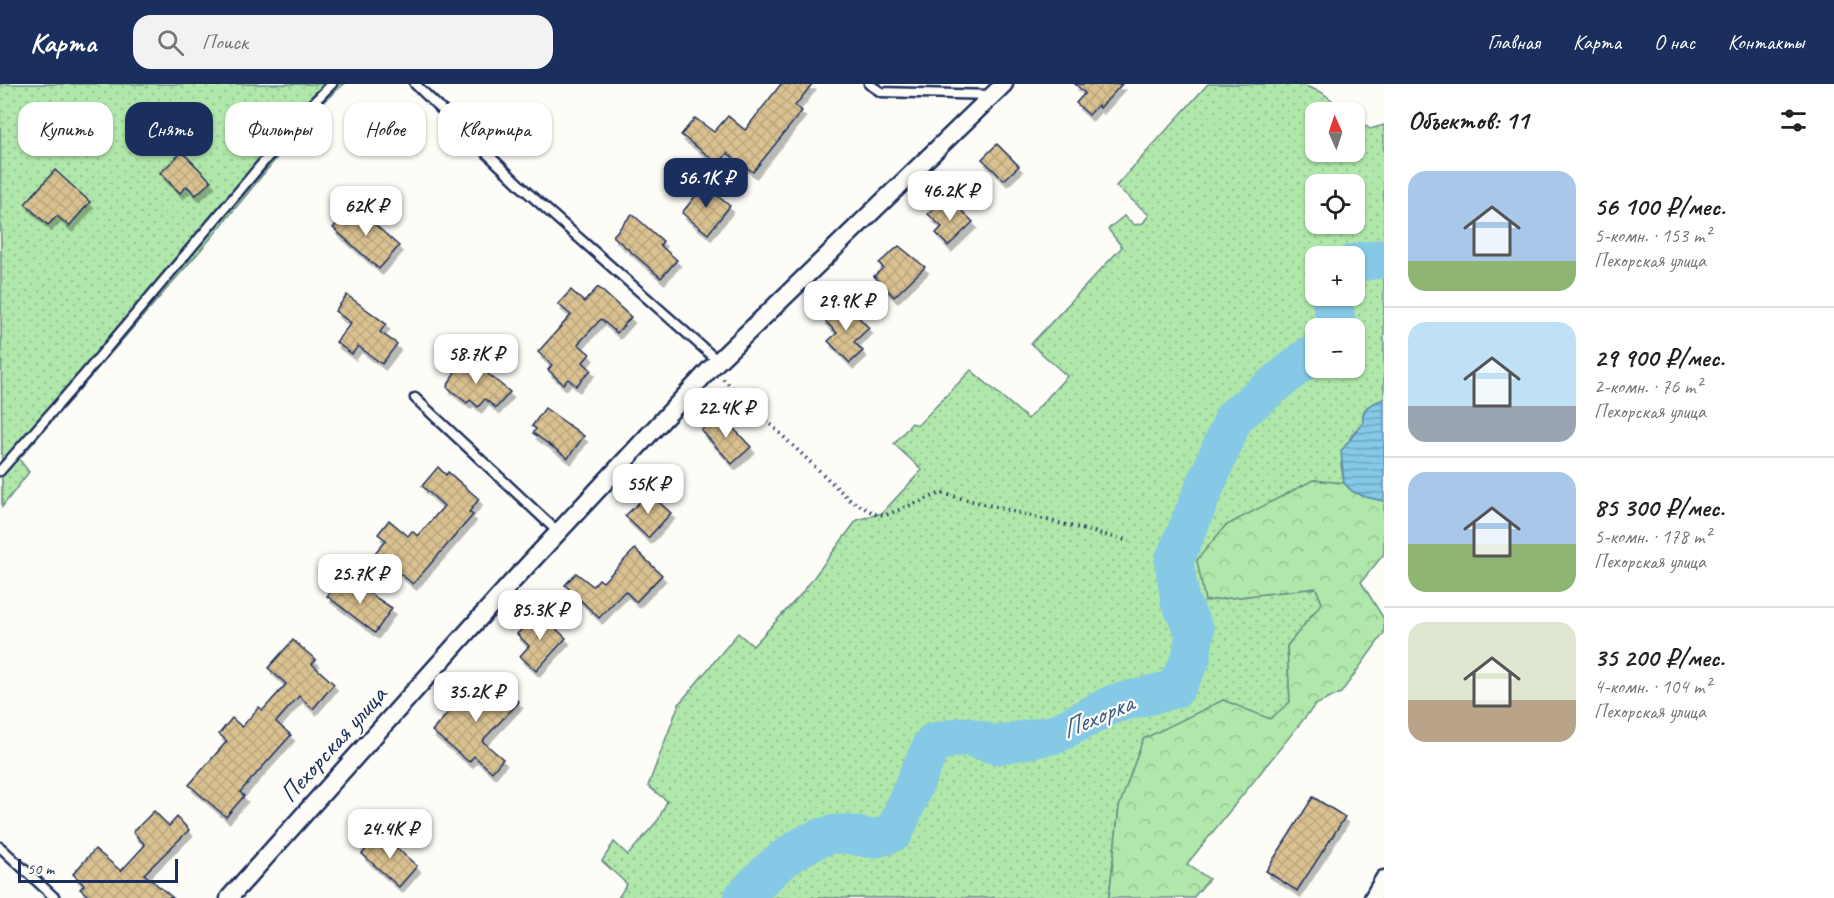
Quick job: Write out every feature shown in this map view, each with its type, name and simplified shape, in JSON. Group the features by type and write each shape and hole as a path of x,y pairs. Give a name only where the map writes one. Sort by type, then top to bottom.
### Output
{"street":[{"name":"Пехорская улица","path":"229,898 558,532 715,365 998,89"},
{"path":"1373,898 1384,879"}],"lane":[{"path":"0,471 86,374 314,102 332,84"},
{"path":"415,84 527,192 715,365"},
{"path":"869,84 881,92 998,89"},
{"path":"899,84 912,91"},
{"path":"415,398 558,532"},
{"path":"0,847 55,898"}],"path":[{"path":"715,365 850,500 875,514 886,515 899,511 941,493 1129,541"}],"green space":[{"path":"0,84 344,84 323,102 225,102 225,156 278,156 211,238 19,459 29,472 2,507"},
{"path":"1208,84 1300,84 1321,92 1334,102 1305,102 1305,162 1365,162 1365,125 1370,129 1384,125 1384,399 1365,410 1363,423 1351,436 1341,464 1344,483 1313,480 1205,601 1316,588 1322,603 1287,646 1290,702 1270,720 1223,700 1119,807 1109,898 618,898 627,884 602,861 614,842 628,855 658,820 667,801 648,786 679,704 738,633 753,646 802,593 857,520 882,513 922,470 894,444 912,423 918,425 971,370 1028,419 1067,376 1031,344 1122,247 1108,229 1124,216 1135,225 1143,223 1149,215 1116,186"},
{"path":"1313,480 1344,483 1352,491 1384,501 1384,554 1361,582 1384,619 1384,633 1341,693 1315,705 1187,864 1209,879 1193,898 1109,898 1119,807 1143,739 1223,700 1270,719 1290,702 1287,646 1322,603 1316,588 1205,601 1197,560 1225,526"}],"water":[{"path":"1384,399 1384,501 1352,491 1344,483 1341,451 1363,423 1365,410"}],"building":[{"path":"781,84 812,84 795,106 802,111 753,172 727,153 719,164 681,135 695,118 714,132 728,116 745,130"},
{"path":"1075,84 1122,84 1100,108 1098,105 1089,115 1076,103 1085,93"},
{"path":"997,144 1019,166 1004,180 982,159"},
{"path":"178,156 186,156 211,181 196,195 187,186 180,193 160,173"},
{"path":"55,170 90,202 69,226 57,216 48,225 25,204"},
{"path":"704,185 730,206 708,234 682,213"},
{"path":"942,201 954,213 959,208 973,222 948,246 936,233 942,227 928,214"},
{"path":"353,205 399,246 379,269 333,228"},
{"path":"632,214 663,241 660,245 677,260 661,278 613,236"},
{"path":"899,246 925,267 894,297 874,276 883,268 879,263"},
{"path":"598,287 631,317 617,333 601,319 578,344 590,354 583,362 591,370 576,386 568,379 563,384 548,370 552,365 538,352 571,315 558,304 571,290 584,302"},
{"path":"347,295 386,324 380,332 397,344 382,364 358,346 352,354 336,342 351,323 335,311"},
{"path":"835,306 844,315 851,309 869,328 854,342 863,351 850,363 828,341 837,333 822,318"},
{"path":"464,354 510,392 496,408 485,399 478,407 470,400 467,403 447,387"},
{"path":"545,408 584,436 568,458 533,433 536,429 532,426"},
{"path":"719,413 751,447 732,464 701,430"},
{"path":"438,467 446,475 448,472 479,499 469,512 473,515 413,584 375,553 386,540 378,534 389,520 408,536 412,531 418,536 444,506 422,486"},
{"path":"649,493 671,513 648,538 625,516"},
{"path":"635,549 662,575 636,602 625,591 599,618 565,585 576,573 593,586 599,579 603,582"},
{"path":"341,578 363,595 366,591 392,608 375,633 327,596"},
{"path":"538,612 566,638 536,671 520,656 529,646 517,634"},
{"path":"293,640 316,660 312,664 334,684 313,709 299,696 276,722 291,735 240,792 244,796 226,817 189,785 227,741 219,734 232,718 242,727 259,707 263,710 286,684 268,668"},
{"path":"476,681 490,693 499,684 519,702 482,741 503,759 492,772 474,756 469,762 432,731"},
{"path":"1313,797 1345,817 1297,891 1266,871"},
{"path":"154,811 169,826 177,817 189,830 144,874 173,898 91,898 80,889 84,885 73,874 95,849 121,871 145,845 133,832"},
{"path":"380,833 417,866 399,887 362,854"}],"waterway":[{"name":"Пехорка","path":"1365,261 1384,258"},
{"name":"Пехорка","path":"1332,306 1336,318"},
{"name":"Пехорка","path":"743,898 788,855 816,840 830,835 844,834 873,838 894,832 934,742 965,736 997,745 1056,734 1113,704 1175,689 1191,659 1195,632 1180,601 1174,561 1234,417 1305,360"}]}
